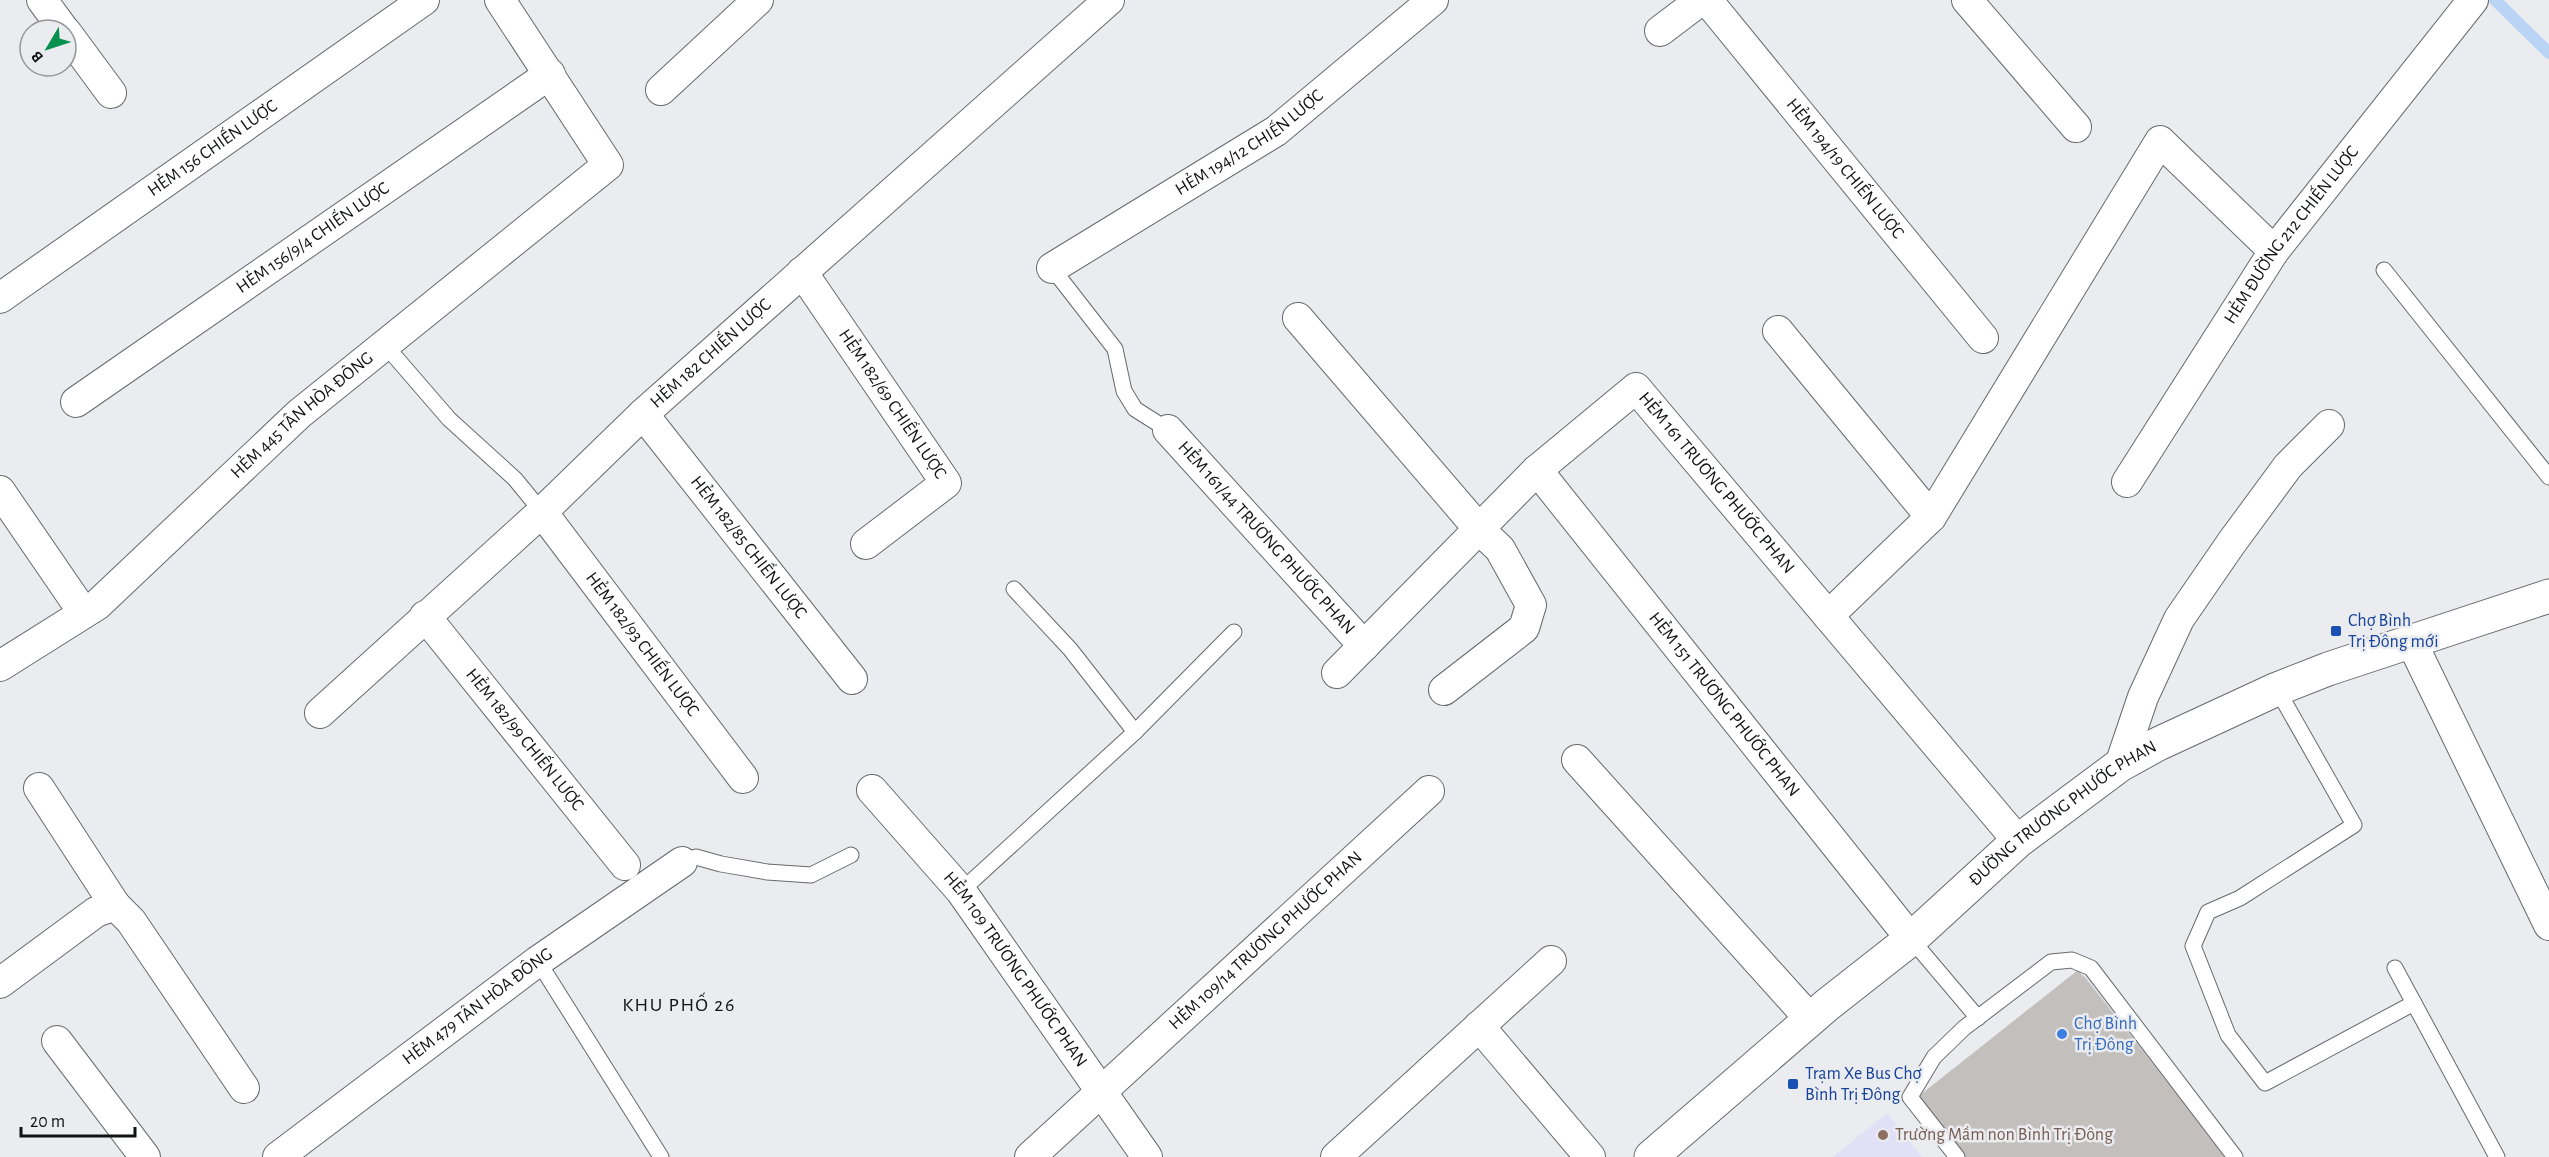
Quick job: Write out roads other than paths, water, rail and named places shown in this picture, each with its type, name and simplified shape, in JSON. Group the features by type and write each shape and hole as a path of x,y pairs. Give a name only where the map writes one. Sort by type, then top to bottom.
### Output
{"street":[{"path":"42,0 55,18"},
{"name":"HẺM 156 CHIẾN LƯỢC","path":"0,298 424,0"},
{"path":"500,0 550,74"},
{"path":"661,90 758,0"},
{"name":"HẺM 182 CHIẾN LƯỢC","path":"320,713 542,512 643,414 1109,0"},
{"name":"HẺM 194/12 CHIẾN LƯỢC","path":"1052,268 1276,131 1433,0"},
{"path":"1660,31 1701,0"},
{"name":"HẺM 194/19 CHIẾN LƯỢC","path":"1707,0 1983,338"},
{"path":"1967,0 2076,127"},
{"name":"HẺM ĐƯỜNG 212 CHIẾN LƯỢC","path":"2127,482 2274,251 2472,1"},
{"path":"78,49 111,93"},
{"name":"HẺM 445 TÂN HÒA ĐÔNG","path":"0,666 97,605 299,414 608,165 550,74"},
{"name":"HẺM 156/9/4 CHIẾN LƯỢC","path":"76,402 550,74"},
{"path":"1828,616 1931,517 2160,141 2274,251"},
{"name":"HẺM 182/69 CHIẾN LƯỢC","path":"802,272 946,483 866,544"},
{"path":"1298,318 1479,529 1500,549 1532,605 1524,628 1444,690"},
{"path":"1778,331 1931,517"},
{"name":"HẺM 161 TRƯƠNG PHƯỚC PHAN","path":"1337,673 1536,470 1636,388 2018,841"},
{"name":"HẺM 182/85 CHIẾN LƯỢC","path":"643,414 852,679"},
{"path":"2120,765 2143,697 2179,619 2288,466 2329,425"},
{"name":"HẺM 161/44 TRƯƠNG PHƯỚC PHAN","path":"1168,430 1364,646"},
{"name":"HẺM 151 TRƯƠNG PHƯỚC PHAN","path":"1536,470 1911,939"},
{"path":"0,491 83,612"},
{"name":"HẺM 182/93 CHIẾN LƯỢC","path":"542,512 743,778"},
{"name":"ĐƯỜNG TRƯƠNG PHƯỚC PHAN","path":"1652,1157 1811,1020 1911,939 2018,841 2120,765 2168,739 2277,689 2328,669 2549,596"},
{"name":"HẺM 182/99 CHIẾN LƯỢC","path":"425,616 625,865"},
{"path":"2412,643 2549,925"},
{"path":"1577,760 1811,1020"},
{"path":"39,788 115,905 131,921 244,1088"},
{"name":"HẺM 109 TRƯƠNG PHƯỚC PHAN","path":"872,790 961,891 1102,1089 1147,1157"},
{"name":"HẺM 109/14 TRƯƠNG PHƯỚC PHAN","path":"1030,1157 1430,791"},
{"name":"HẺM 479 TÂN HÒA ĐÔNG","path":"278,1157 538,961 682,862"},
{"path":"0,983 96,912 115,905"},
{"path":"1336,1157 1551,961"},
{"path":"1479,1026 1590,1157"},
{"path":"57,1041 145,1157"}],"lane":[{"path":"1052,268 1115,349 1124,391 1135,409 1168,430"},
{"path":"2384,270 2549,477"},
{"path":"385,345 449,419 515,479 542,512"},
{"path":"1014,589 1070,649 1135,732"},
{"path":"961,891 1135,732 1234,632"},
{"path":"2277,689 2354,825 2240,898 2208,912 2193,946 2228,1035 2265,1083 2414,1003"},
{"path":"682,862 696,857 767,872 811,875 851,855"},
{"path":"1911,939 1978,1018"},
{"path":"1957,1157 1910,1096 1934,1057 1964,1028 2051,962 2072,960 2091,969 2235,1157"},
{"path":"538,961 661,1157"},
{"path":"2395,968 2497,1157"}],"waterway":[{"path":"2495,0 2549,53"}],"place":[{"name":"Chợ Bình Trị Đông mới","path":"2336,631"},
{"name":"Chợ Bình Trị Đông","path":"2062,1034"},
{"name":"Trạm Xe Bus Chợ Bình Trị Đông","path":"1793,1084"},
{"name":"Trường Mầm non Bình Trị Đông","path":"1883,1135"}],"district":[{"name":"KHU PHỐ 26","path":"679,1005"}]}
